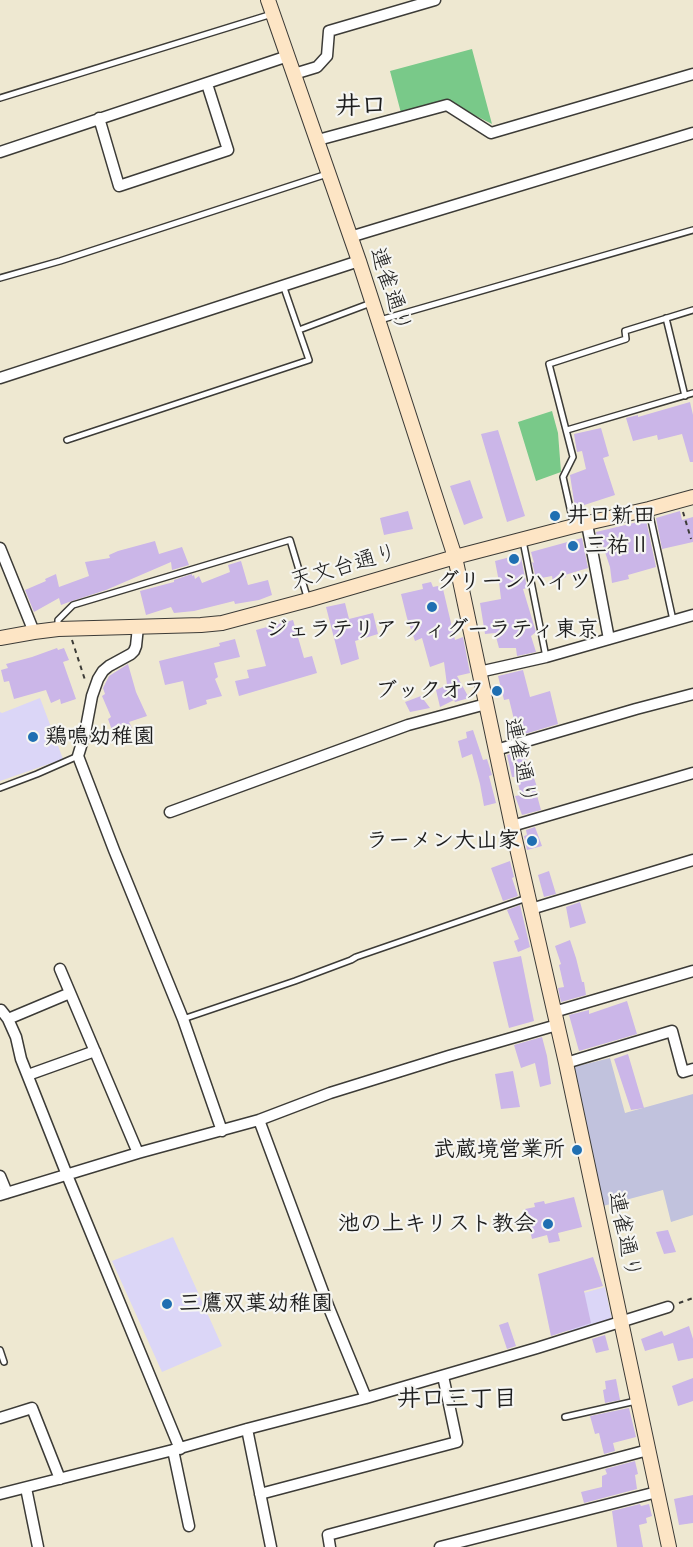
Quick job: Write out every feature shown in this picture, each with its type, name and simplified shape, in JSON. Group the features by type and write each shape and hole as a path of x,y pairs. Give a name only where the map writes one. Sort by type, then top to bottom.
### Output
{"main road":[{"name":"連雀通り","path":"271,7 359,261 455,557 669,1547"},
{"name":"天文台通り","path":"0,638 64,629 201,625 222,622 523,539 687,499"}],"street":[{"path":"294,74 317,67 327,56 328,31 435,0"},
{"path":"0,152 288,56"},
{"path":"318,140 447,105 491,134 693,74"},
{"path":"99,118 119,186 228,150 207,84"},
{"path":"350,237 693,133"},
{"path":"0,378 359,261"},
{"path":"581,525 609,639"},
{"path":"0,548 34,632"},
{"path":"479,672 546,657 693,615"},
{"path":"138,627 134,651 102,671 92,696 78,756 183,1019 222,1131"},
{"path":"496,750 693,694"},
{"path":"170,812 408,725 486,704"},
{"path":"512,826 693,773"},
{"path":"530,903 693,860"},
{"path":"60,969 138,1153"},
{"path":"0,1176 4,1194 138,1153 222,1131 330,1093 450,1056 693,971"},
{"path":"70,993 4,1014 16,1038 21,1059 177,1450 189,1526"},
{"path":"566,1063 672,1031 683,1072 693,1069"},
{"path":"28,1076 95,1051"},
{"path":"258,1120 366,1398"},
{"path":"0,1494 177,1450 366,1398 668,1306"},
{"path":"260,1494 457,1442 443,1376"},
{"path":"0,1418 32,1408 60,1479"},
{"path":"247,1429 271,1547"},
{"path":"330,1547 328,1535 648,1450"},
{"path":"26,1488 38,1547"},
{"path":"440,1547 657,1492"}],"lane":[{"path":"0,98 271,7"},
{"path":"0,278 60,261 329,173"},
{"path":"379,321 693,230"},
{"path":"67,440 309,360 283,285"},
{"path":"299,330 373,303"},
{"path":"581,525 563,477 573,457 549,364 626,339 625,331 693,310"},
{"path":"666,318 685,396"},
{"path":"567,430 693,393"},
{"path":"649,509 673,620"},
{"path":"523,539 546,657"},
{"path":"64,629 58,620 73,605 290,540 308,600"},
{"path":"0,788 78,756"},
{"path":"183,1019 295,981 356,957 530,903"},
{"path":"0,1350 4,1362"},
{"path":"565,1417 637,1400"}],"path":[{"path":"687,499 691,539"},
{"path":"64,629 92,696"},
{"path":"668,1306 693,1298"}],"shaded area":[{"path":"40,698 63,759 0,781 0,712"},
{"path":"610,1058 625,1113 693,1094 693,1215 671,1222 663,1190 603,1206 574,1067"},
{"name":"三鷹双葉幼稚園","path":"173,1237 222,1346 162,1372 112,1261"},
{"path":"605,1287 612,1320 570,1334 562,1299"}],"green space":[{"path":"472,49 492,124 446,101 401,113 390,71"},
{"path":"552,411 558,433 561,472 536,481 518,422"}],"building":[{"path":"690,402 693,415 693,462 690,462 682,434 658,440 657,435 633,441 626,418 638,415 638,417"},
{"path":"601,428 609,456 603,458 615,495 575,508 570,475 586,469 582,451 577,452 574,434"},
{"path":"498,430 525,516 507,522 481,434"},
{"path":"470,480 483,518 464,525 450,486"},
{"path":"408,511 413,529 384,535 380,518"},
{"path":"680,511 682,520 693,517 693,542 662,549 656,518"},
{"path":"646,520 656,567 628,575 629,579 612,583 610,567 603,546 599,547 596,532"},
{"path":"582,538 588,568 565,575 566,577 553,582 552,576 536,579 531,552"},
{"path":"155,541 159,554 182,547 189,565 172,570 171,562 106,590 61,605 59,598 34,612 25,590 56,574 59,587 89,576 85,562 110,558 109,555 118,551"},
{"path":"518,555 521,557 527,588 523,589 536,632 531,636 536,652 517,656 516,648 499,648 495,633 485,634 480,603 501,599 495,561"},
{"path":"241,561 248,585 268,580 272,595 259,600 235,604 234,601 194,611 174,613 171,607 146,615 140,591 174,582 174,580 192,574 195,579 199,576 202,583 230,572 228,565"},
{"path":"431,582 433,587 438,586 439,590 443,589 455,640 463,637 470,673 457,676 469,698 455,702 454,700 440,707 436,690 447,685 444,662 430,667 422,638 415,641 401,594 423,589 422,584"},
{"path":"345,603 349,619 373,613 378,634 355,641 359,659 341,665 326,607"},
{"path":"293,620 304,658 312,656 317,673 239,696 235,681 249,678 247,670 266,666 256,630"},
{"path":"235,639 240,657 214,663 218,677 215,679 222,696 206,700 207,704 189,710 183,681 165,685 159,661 220,646 219,643"},
{"path":"57,648 58,650 64,648 69,660 63,662 76,699 61,704 60,699 51,703 46,690 14,699 9,681 4,682 1,670 8,668 6,664"},
{"path":"128,664 136,692 147,716 129,722 132,728 114,736 108,719 111,717 102,696 105,694 103,688 109,676"},
{"path":"523,670 530,697 550,691 558,724 518,736 509,699 504,700 498,676"},
{"path":"421,696 430,708 410,712 405,702"},
{"path":"473,730 483,760 487,759 492,775 489,776 496,803 484,806 472,754 462,758 458,741 467,738 466,732"},
{"path":"523,750 537,787 535,788 541,810 522,815 515,796 521,795 516,777 512,777 507,755"},
{"name":"ラーメン大山家","path":"535,827 542,846 527,850 524,836 527,835 526,830"},
{"path":"510,861 514,877 512,878 518,896 503,901 491,868"},
{"path":"549,871 556,894 544,897 538,875"},
{"path":"580,902 586,923 570,928 566,907"},
{"path":"520,905 530,947 518,952 514,941 519,939 507,910"},
{"path":"570,940 586,995 561,1002 558,988 564,987 559,965 561,964 555,946"},
{"path":"521,956 534,1021 509,1028 493,962"},
{"path":"627,1001 637,1034 579,1051 569,1015 589,1010 589,1014"},
{"path":"542,1037 551,1084 540,1087 535,1063 521,1068 514,1045"},
{"path":"628,1054 644,1108 631,1110 614,1059"},
{"path":"513,1071 520,1107 501,1109 495,1074"},
{"path":"574,1197 582,1227 558,1233 560,1241 549,1243 547,1235 532,1239 525,1209 535,1207 534,1203 544,1201 545,1204"},
{"path":"668,1230 676,1252 664,1254 656,1232"},
{"path":"593,1257 603,1286 584,1291 591,1323 551,1336 538,1274"},
{"path":"508,1322 516,1346 507,1349 499,1325"},
{"path":"689,1326 693,1339 693,1358 678,1361 673,1343 645,1351 641,1339 662,1331 664,1336"},
{"path":"605,1335 609,1350 596,1353 592,1339"},
{"path":"693,1378 693,1401 678,1406 672,1386"},
{"path":"616,1379 620,1400 605,1403 603,1390 606,1389 605,1381"},
{"path":"629,1408 636,1437 613,1443 615,1451 604,1454 599,1433 595,1434 590,1416"},
{"path":"635,1461 638,1474 635,1475 637,1489 584,1503 581,1492 602,1487 602,1476 607,1474 605,1469"},
{"path":"693,1495 693,1523 679,1525 674,1499"},
{"path":"640,1504 641,1506 649,1504 652,1516 646,1518 647,1523 639,1525 643,1547 617,1547 612,1511"}],"place":[{"name":"井口新田","path":"555,516"},
{"name":"三祐Ⅱ","path":"573,546"},
{"name":"グリーンハイツ","path":"514,559"},
{"name":"ジェラテリア フィグーラティ東京","path":"432,607"},
{"name":"ブックオフ","path":"497,691"},
{"name":"鶏鳴幼稚園","path":"33,737"},
{"name":"ラーメン大山家","path":"532,841"},
{"name":"武蔵境営業所","path":"577,1150"},
{"name":"池の上キリスト教会","path":"548,1224"},
{"name":"三鷹双葉幼稚園","path":"167,1304"}],"district":[{"name":"井口","path":"361,107"},
{"name":"井口三丁目","path":"457,1400"}]}
